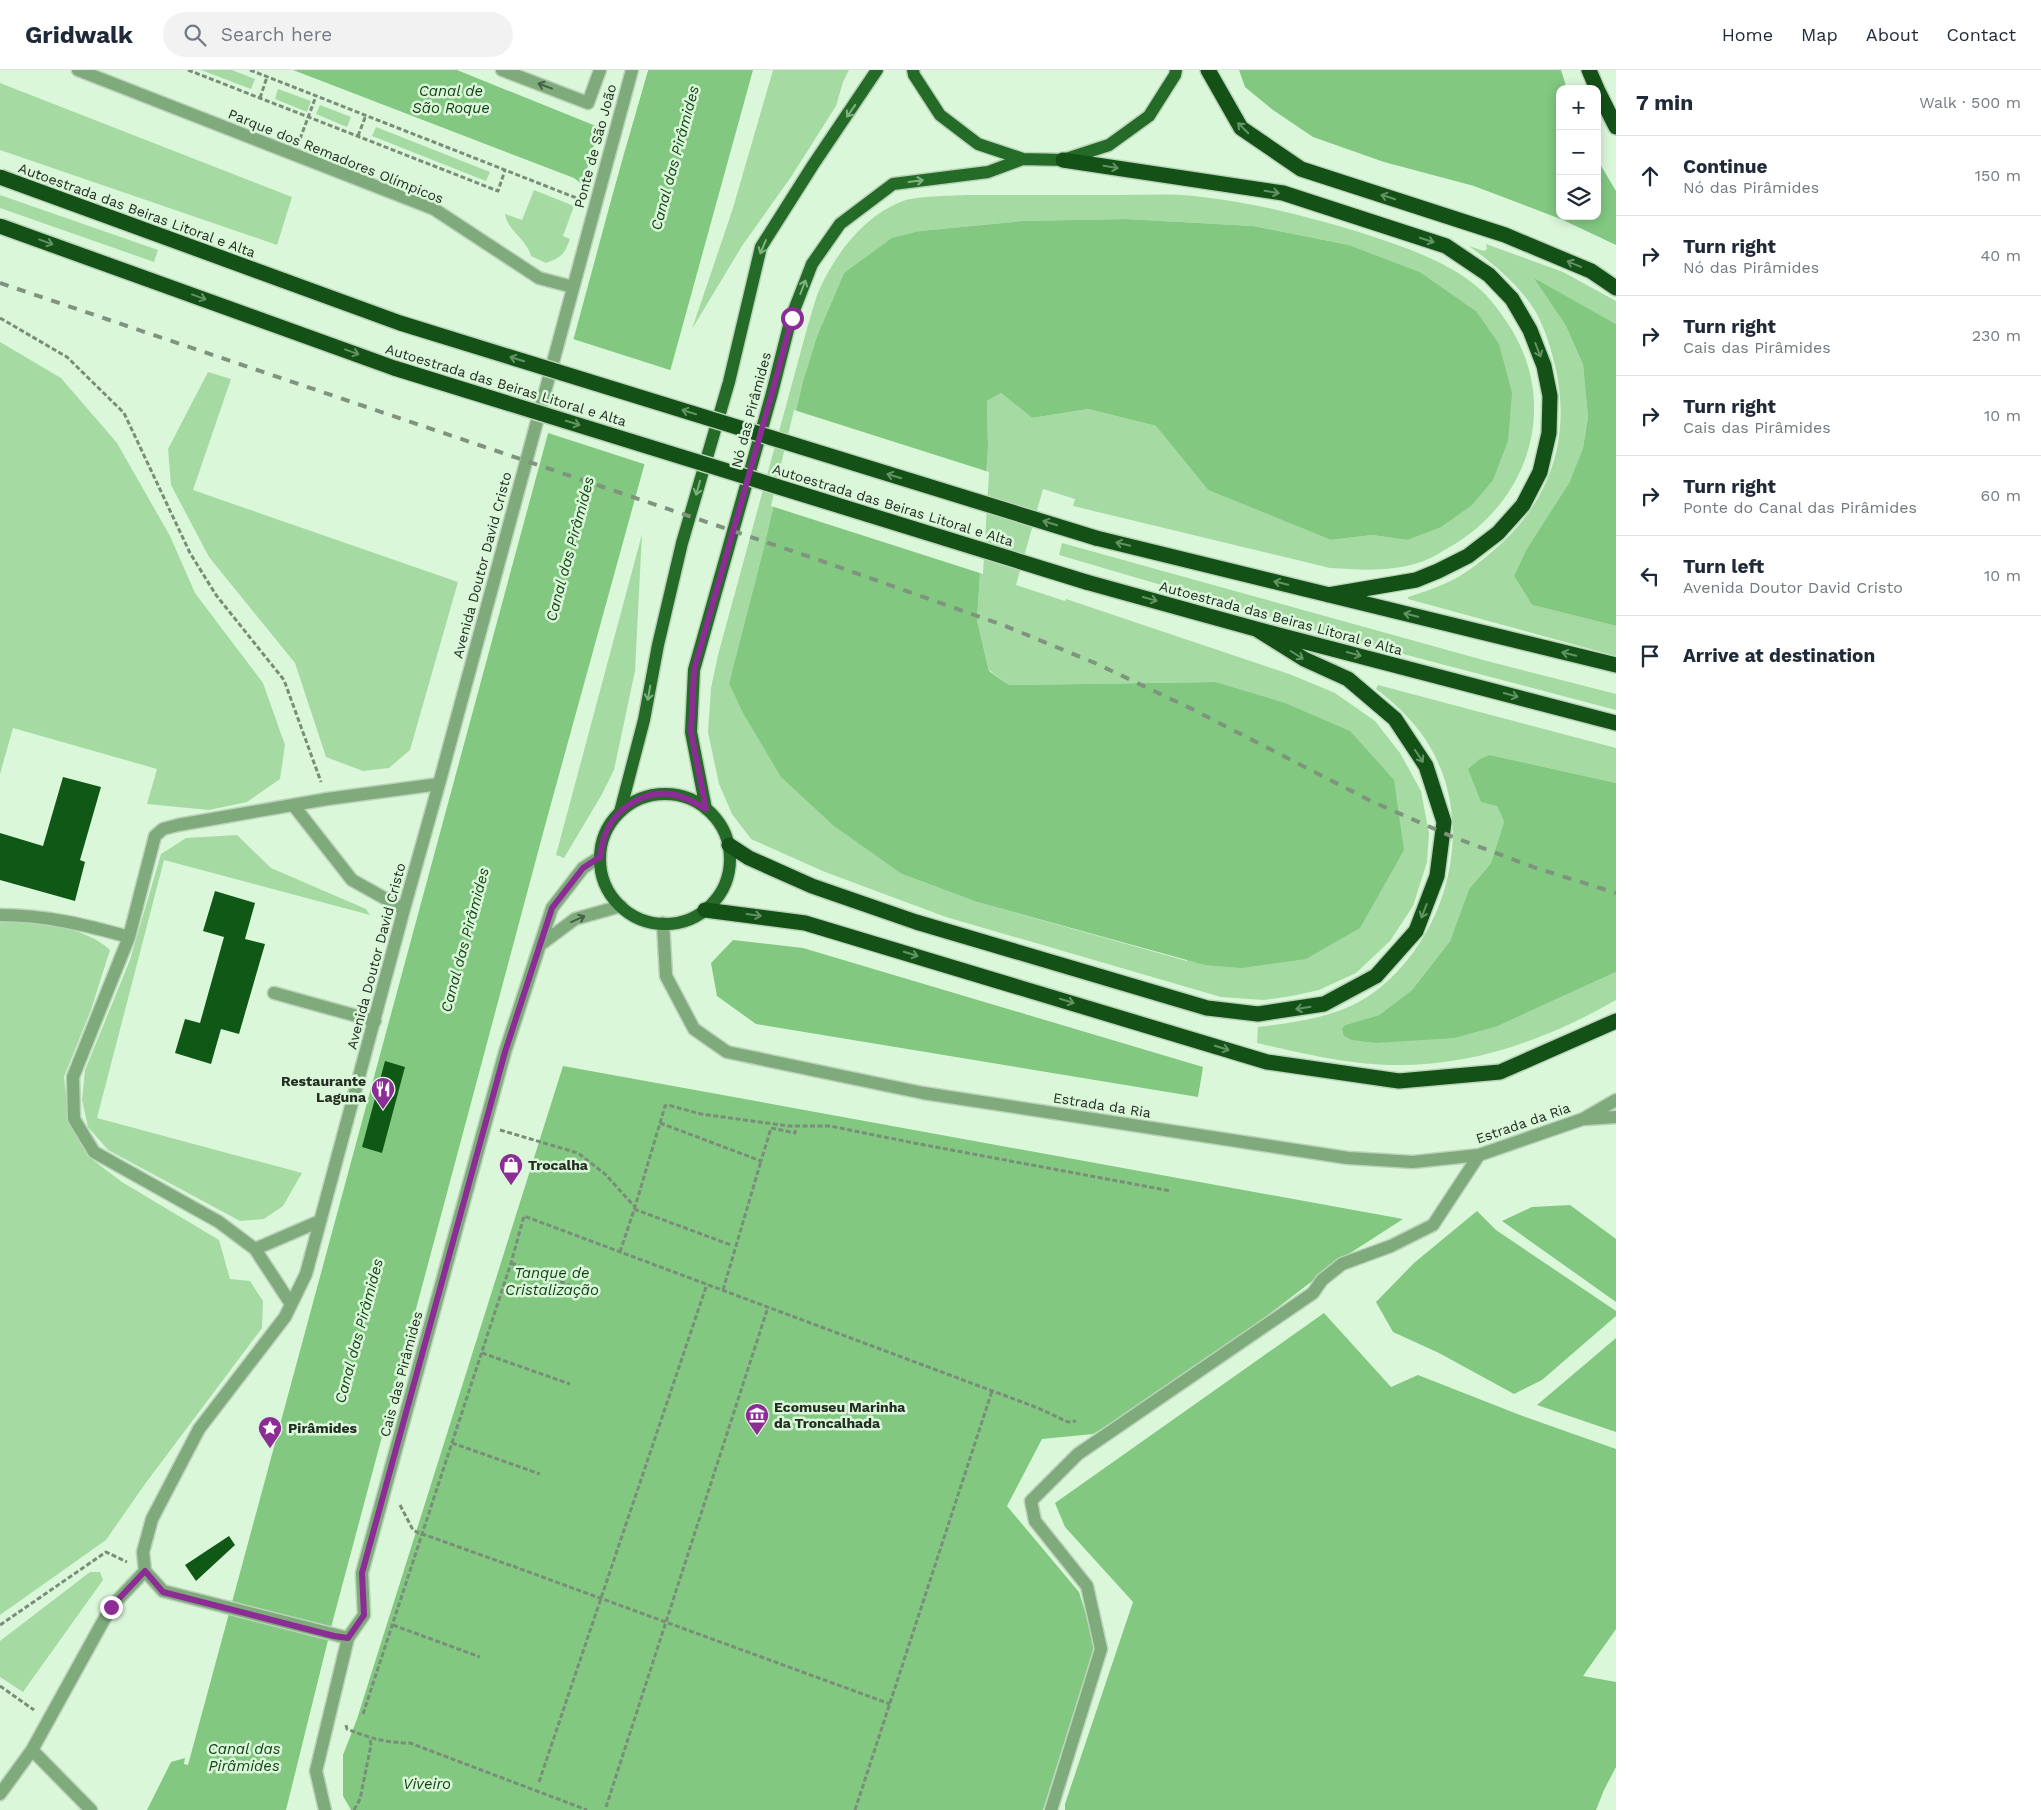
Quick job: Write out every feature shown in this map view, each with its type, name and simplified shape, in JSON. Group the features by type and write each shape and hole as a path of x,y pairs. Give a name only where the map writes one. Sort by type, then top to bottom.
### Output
{"highway":[{"path":"1208,70 1240,128 1301,169 1505,235 1591,271 1616,288"},
{"path":"1589,70 1595,85"},
{"path":"1601,97 1616,127"},
{"path":"1063,160 1283,193 1446,246 1489,275 1512,299 1530,330 1544,366 1550,396 1549,433 1540,472 1524,506 1498,533 1468,556 1438,571 1416,580 1328,595"},
{"name":"Autoestrada das Beiras Litoral e Alta","path":"0,177 400,323 1096,538 1616,665"},
{"name":"Autoestrada das Beiras Litoral e Alta","path":"0,226 394,368 1086,582 1256,629 1616,723"},
{"path":"728,845 749,858 812,886 916,922 1207,1008 1258,1014 1324,1004 1376,976 1416,931 1438,876 1444,822 1426,766 1394,719 1348,680 1304,659 1256,629"},
{"path":"705,910 805,922 1267,1062 1399,1081 1500,1072 1616,1021"}],"main road":[{"name":"Nó das Pirâmides","path":"620,812 644,720 658,645 680,552 729,382 761,247 877,70"},
{"path":"913,70 914,75 940,115 978,144 1023,159 1063,160 1109,145 1148,116 1175,75 1176,70"},
{"name":"Nó das Pirâmides","path":"706,809 691,732 694,670 792,318 812,264 840,224 893,184 988,172 1023,159"},
{"name":"Nó das Pirâmides","path":"668,794 688,798 706,809 720,824 728,845 730,868 723,889 705,910 691,919 669,924 646,922 626,911 612,896 603,878 600,857 604,837 614,819 629,804 647,796 668,794"}],"street":[{"name":"Parque dos Remadores Olímpicos","path":"78,70 434,209 538,278 573,287"},
{"path":"502,70 588,103 600,70"},
{"name":"Ponte de São João","path":"587,230 632,70"},
{"name":"Avenida Doutor David Cristo","path":"145,1571 143,1552 152,1520 199,1429 285,1317 306,1274 587,230"},
{"path":"291,1304 255,1249 220,1222 94,1152 74,1119 74,1077 129,937 155,836 163,829 327,799 439,784"},
{"path":"294,806 352,880 404,908"},
{"name":"Cais das Pirâmides","path":"325,1810 316,1771 348,1638 364,1615 362,1573 505,1052 552,908 583,868 600,857"},
{"path":"540,945 575,919 622,906"},
{"path":"0,915 50,918 129,937"},
{"name":"Estrada da Ria","path":"663,923 666,976 694,1029 727,1052 923,1093 1348,1158 1413,1162 1479,1156 1583,1119 1616,1100"},
{"path":"274,993 375,1021"},
{"path":"1583,1119 1616,1117"},
{"path":"1051,1810 1102,1649 1087,1586 1035,1521 1031,1501 1078,1454 1313,1293 1322,1280 1342,1264 1391,1246 1434,1225 1479,1156"},
{"path":"255,1249 320,1221"},
{"path":"0,1794 32,1750 111,1607 145,1571 163,1592 348,1638"},
{"path":"32,1750 91,1810"}],"path":[{"path":"188,70 498,191 505,170"},
{"path":"250,70 579,198"},
{"path":"260,98 268,77"},
{"path":"298,144 316,96"},
{"path":"358,136 366,115"},
{"path":"0,318 67,357 124,413 190,553 216,595 284,680 327,799"},
{"path":"620,1252 665,1106 668,1104 717,1116 796,1126 830,1126 914,1144 1171,1191"},
{"path":"660,1123 761,1161"},
{"path":"723,1290 771,1128 794,1133 796,1126"},
{"path":"497,1129 578,1153 605,1174 635,1208 731,1245"},
{"path":"363,1714 421,1533 482,1353 524,1216 1038,1408 1068,1422 1076,1421"},
{"path":"511,1263 599,1296"},
{"path":"539,1782 707,1284"},
{"path":"606,1807 768,1307"},
{"path":"482,1353 570,1384"},
{"path":"855,1810 992,1391"},
{"path":"452,1443 540,1474"},
{"path":"396,1499 414,1530 421,1533 890,1704"},
{"path":"0,1625 106,1552 145,1571"},
{"path":"392,1625 480,1657"},
{"path":"0,1686 49,1720"},
{"path":"334,1697 340,1707 347,1729 370,1739 391,1743 410,1743 588,1810"},
{"path":"354,1810 360,1799 371,1745 370,1739"}],"shaded area":[{"path":"201,70 232,70 255,79 251,89"},
{"path":"773,70 849,70 843,82 836,106 791,177 742,246 692,329 733,208"},
{"path":"0,83 292,197 277,245 0,150"},
{"path":"278,89 311,101 307,112 275,99"},
{"path":"320,105 351,117 347,127 316,114"},
{"path":"376,127 490,172 486,181 372,136"},
{"path":"534,190 574,206 563,236 570,239 566,249 562,255 546,263 531,256 525,244 510,226 505,214 522,220"},
{"path":"0,195 158,250 154,262 0,208"},
{"path":"958,195 1182,195 1243,203 1283,211 1362,233 1406,248 1449,268 1463,276 1486,295 1512,330 1526,359 1533,389 1534,419 1529,449 1518,476 1502,502 1481,525 1455,544 1430,558 1410,565 1387,569 1330,568 1073,506 1075,499 1043,489 1016,585 1065,601 1066,599 1292,675 1335,693 1375,721 1400,753 1421,791 1429,833 1427,862 1413,906 1390,941 1356,973 1319,990 1292,996 1264,1000 1221,997 946,917 825,872 751,839 732,814 719,784 708,732 711,688 718,655 818,292 844,248 876,215 889,207 909,199","holes":["1126,219 1253,226 1349,245 1420,272 1476,311 1407,540 1372,535 1331,540 1208,490 1156,426 1088,409 1032,418 1001,393 987,401 988,447 977,620 989,670 1009,685 1215,682 1187,961 977,902 902,874 729,683 763,551 803,381 817,336 844,273 920,231 1022,221"]},
{"path":"1486,244 1563,272 1616,301 1616,324 1535,279 1566,326 1583,365 1588,417 1583,448 1569,483 1526,550 1514,576 1532,605 1616,626 1616,656 1408,599 1408,597 1440,586 1464,573 1488,555 1513,532 1529,512 1542,491 1551,469 1557,446 1560,396 1551,349 1532,305 1498,269 1469,246 1484,251 1487,249"},
{"path":"0,342 61,378 117,443 170,536 195,593 263,683 285,745 280,779 247,802 209,810 147,804 157,769 13,728 0,774"},
{"path":"208,372 231,379 193,490 458,582 410,750 389,768 363,771 326,757 295,663 209,557 171,485 168,449"},
{"path":"642,534 635,671 614,770 601,796 564,858 556,855"},
{"path":"1062,543 1487,661 1616,694 1616,710 1342,638 1059,555"},
{"path":"1378,685 1616,748 1616,783 1490,755 1497,806 1504,822 1491,863 1469,889 1450,941 1412,990 1379,1015 1345,1025 1498,1026 1616,972 1616,1000 1554,1031 1490,1053 1457,1060 1389,1065 1317,1056 1257,1043 1258,1027 1333,1013 1347,1008 1373,993 1401,968 1423,938 1439,905 1449,869 1453,832 1449,795 1437,760 1417,728 1398,707 1376,689"},
{"path":"237,835 271,868 366,909 370,915 164,860 97,1118 302,1173 283,1206 264,1219 240,1221 108,1150 88,1127 82,1100 85,1070 130,960 161,854 186,838"},
{"path":"0,921 43,924 73,930 87,935 110,950 91,1010 64,1077 69,1119 89,1157 122,1182 219,1240 230,1279 250,1281 263,1301 262,1328 145,1484 106,1540 0,1615"},
{"path":"90,1572 100,1572 103,1580 23,1692 0,1677 0,1641"}],"water":[{"name":"Canal das Pirâmides","path":"293,70 457,70 628,139 648,70 753,70 546,822 333,1620 286,1810 147,1810 171,1762 185,1758 184,1764 188,1765 623,156 594,146 583,185 574,178"},
{"path":"1239,70 1561,70 1566,85 1556,85 1556,217 1474,186 1384,162 1313,137 1273,110 1245,87"},
{"path":"1601,166 1616,191 1616,245 1563,220 1601,220"},
{"path":"1126,219 1253,226 1349,245 1420,272 1476,311 1499,344 1512,393 1508,441 1493,480 1472,505 1441,527 1407,540 1372,535 1331,540 1208,490 1156,426 1088,409 1032,418 1001,393 987,401 988,447 977,620 989,671 1009,685 1215,682 1285,703 1350,731 1394,780 1404,850 1360,928 1306,959 1242,968 1205,965 977,902 902,874 834,826 781,777 743,713 729,683 763,551 803,381 817,336 844,273 892,238 920,231 1022,221"},
{"path":"1534,278 1616,324 1616,626 1532,605 1514,576 1526,550 1569,483 1583,448 1588,417 1583,365 1566,326"},
{"path":"1490,755 1616,783 1616,972 1498,1026 1454,1038 1376,1043 1352,1040 1344,1036 1342,1029 1345,1025 1379,1015 1412,990 1450,941 1469,889 1491,863 1504,822 1497,806 1481,802 1468,769 1480,759"},
{"path":"733,940 803,948 1203,1067 1198,1097 756,1024 717,996 711,963"},
{"name":"Ecomuseu Marinha da Troncalhada","path":"563,1066 1403,1219 1341,1259 1221,1351 1137,1408 1093,1434 1042,1439 1007,1506 1079,1592 1095,1644 1043,1810 351,1810 343,1796 343,1755 357,1719"},
{"path":"1570,1205 1616,1239 1616,1302 1502,1221 1532,1207"},
{"path":"1477,1211 1496,1230 1616,1311 1616,1316 1542,1380 1514,1394 1439,1353 1393,1332 1376,1302 1414,1263"},
{"path":"1324,1313 1391,1387 1418,1375 1520,1415 1616,1449 1616,1629 1583,1676 1616,1682 1616,1767 1596,1810 1065,1810 1065,1804 1133,1602 1065,1527 1055,1503"},
{"path":"1616,1338 1616,1432 1537,1405"}],"pier":[{"path":"645,70 648,70 601,234 599,234 620,157 596,149 585,186 582,187 600,124 627,135"},
{"path":"570,338 673,371 647,465 545,432"},
{"path":"794,410 989,472 983,574 771,506"}],"building":[{"path":"63,777 101,787 80,860 85,862 75,901 0,880 0,833 43,846"},
{"path":"215,891 255,903 245,939 265,944 239,1034 221,1029 211,1064 175,1053 185,1019 200,1023 224,937 203,931"},
{"path":"385,1061 405,1067 382,1153 362,1147"},
{"path":"229,1536 235,1545 196,1581 185,1565"}],"railway":[{"path":"0,283 813,558 1003,625 1095,663 1192,709 1371,801 1453,837 1536,868 1616,893"}],"place":[{"name":"Restaurante Laguna","path":"383,1110"},
{"name":"Trocalha","path":"511,1186"},
{"name":"Ecomuseu Marinha da Troncalhada","path":"757,1436"},
{"name":"Pirâmides","path":"270,1449"}],"route":[{"path":"111,1607 145,1571 163,1592 334,1636 348,1638 364,1615 362,1573 505,1052 552,908 583,868 600,857 604,837 614,819 629,804 647,796 668,794 688,798 706,809 691,732 694,670 708,627 726,555 792,318"}],"water label":[{"name":"Canal de São Roque","path":"451,100"},
{"name":"Tanque de Cristalização","path":"552,1282"},
{"name":"Viveiro","path":"427,1784"}]}
